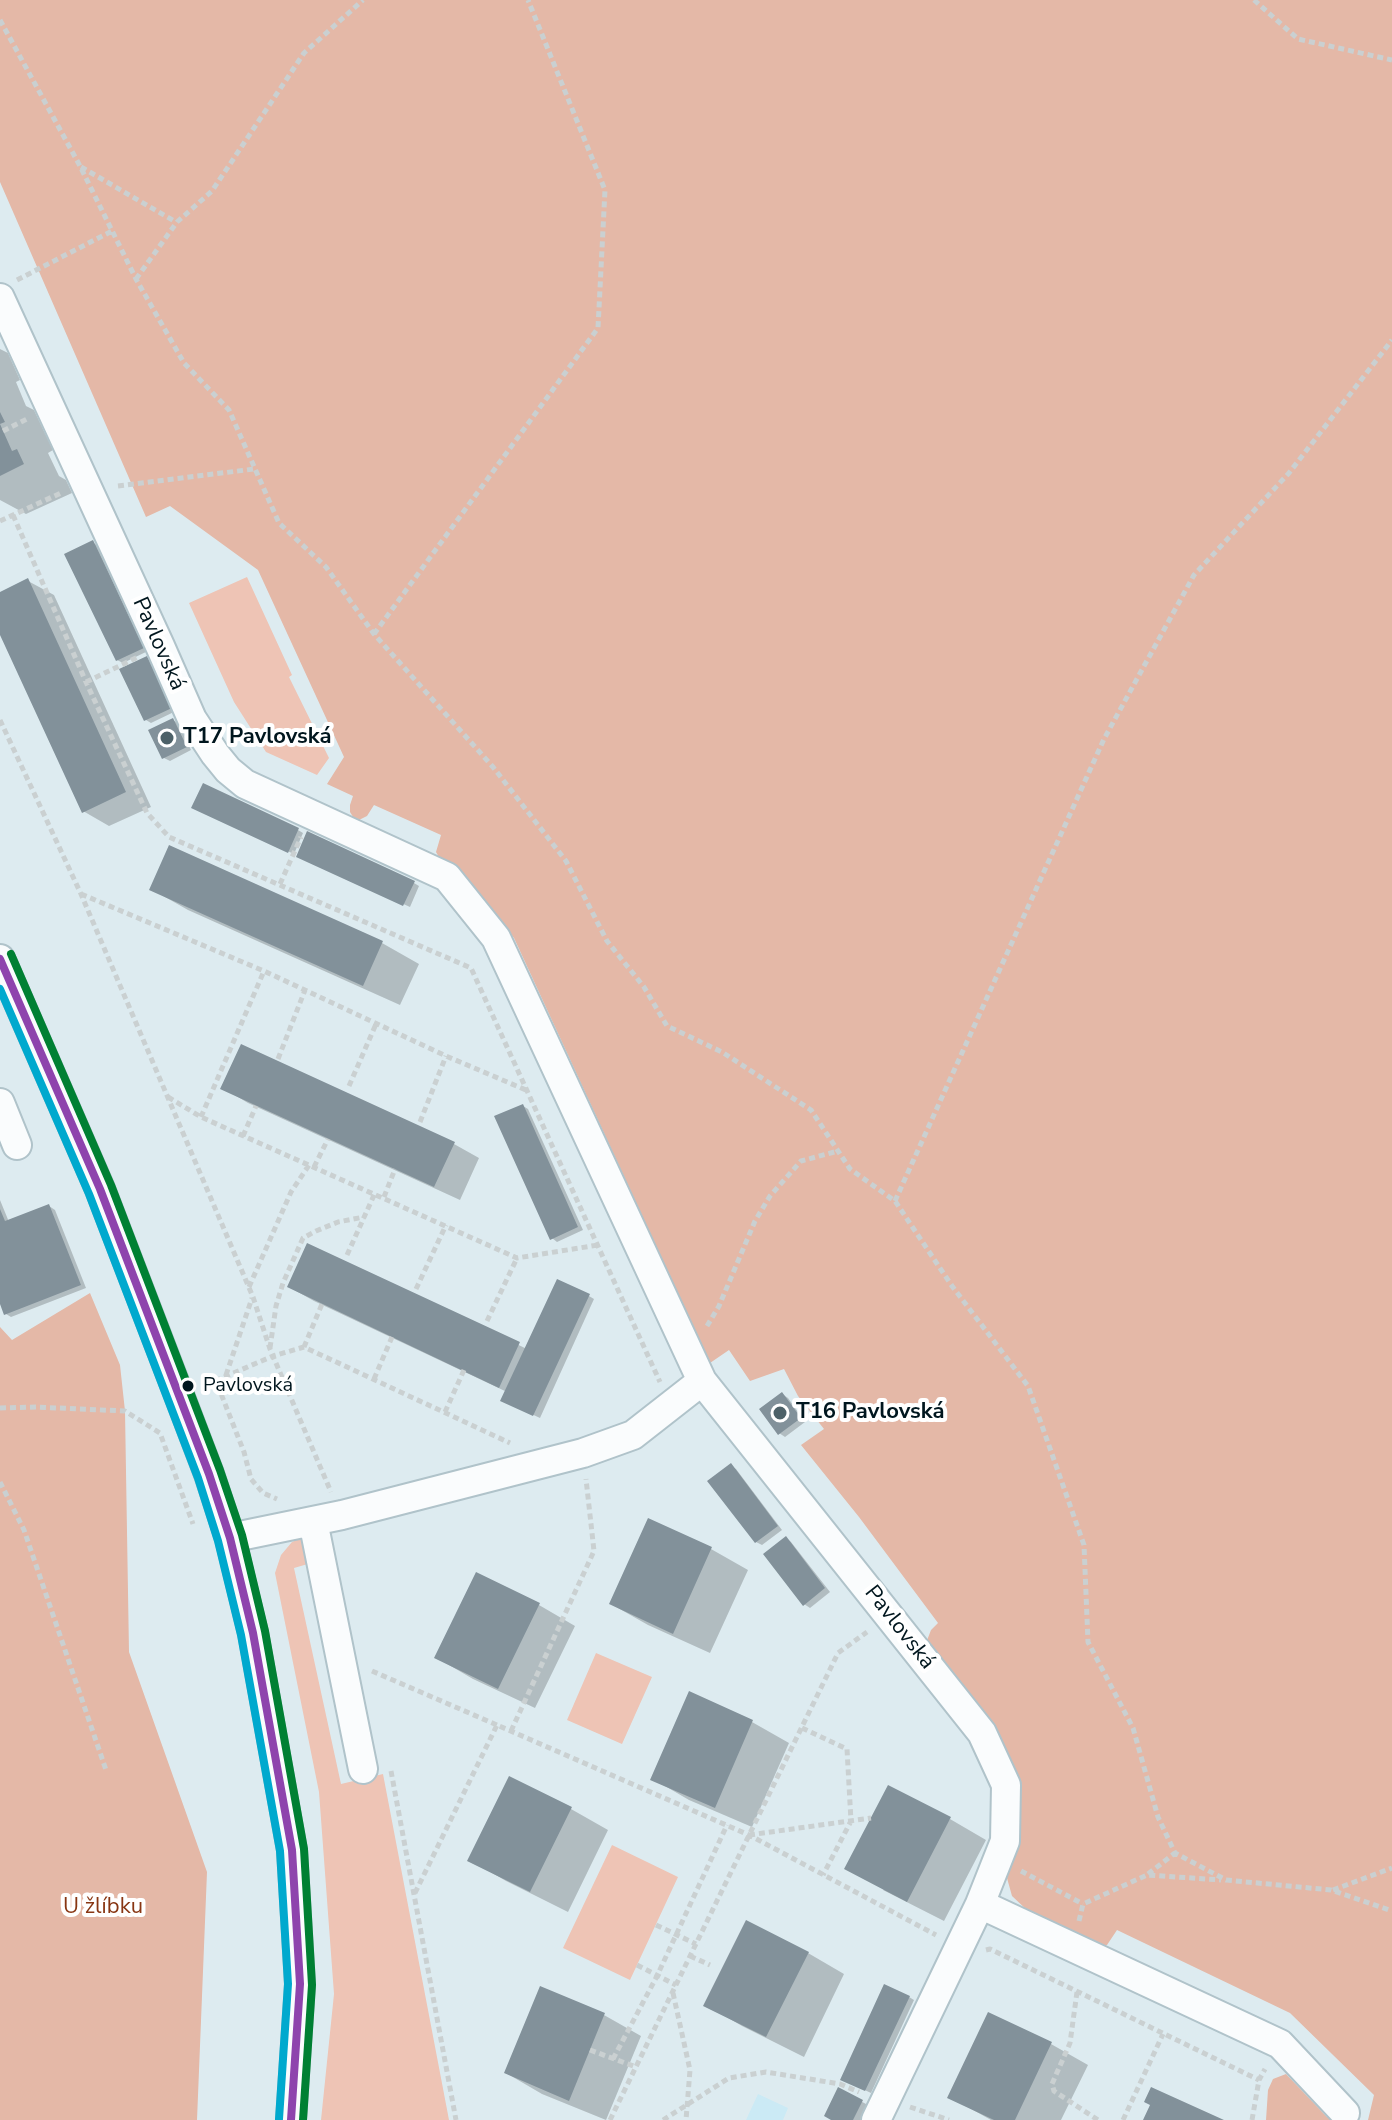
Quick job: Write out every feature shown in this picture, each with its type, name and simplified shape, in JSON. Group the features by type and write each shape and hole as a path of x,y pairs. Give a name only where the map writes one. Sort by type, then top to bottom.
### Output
{"street":[{"name":"Pavlovská","path":"7,289 192,719 215,754 245,784 447,877 496,938 702,1381 982,1733 1006,1785 1005,1841 966,1950 880,2112"},
{"path":"0,959 100,1189 209,1474 230,1538 253,1633 292,1850 300,1984 291,2120"},
{"path":"0,1103 17,1145"},
{"path":"230,1538 342,1515 583,1453 633,1435 702,1381"},
{"path":"313,1521 376,1764"},
{"path":"980,1904 1280,2044 1345,2113"}],"path":[{"path":"136,279 177,222 212,191 304,53 363,0"},
{"path":"374,634 598,328 605,190 528,0"},
{"path":"1254,0 1298,39 1392,60"},
{"path":"0,20 80,166 136,279 184,363 229,410 279,523 326,567 374,634 493,767 566,861 607,941 644,987 667,1026 722,1052 811,1110 850,1169 895,1201 952,1286 1028,1386 1084,1545 1088,1642 1133,1728 1158,1817 1175,1853 1226,1880"},
{"path":"80,166 177,222"},
{"path":"7,289 112,231"},
{"path":"895,1201 1104,739 1194,575 1289,473 1392,340"},
{"path":"3,431 37,413"},
{"path":"119,486 255,469"},
{"path":"0,521 71,488"},
{"path":"13,515 147,813 169,837 471,968 672,1407"},
{"path":"86,682 117,667"},
{"path":"0,720 81,894 342,1515"},
{"path":"280,884 292,855"},
{"path":"81,894 264,971 446,1056 527,1090"},
{"path":"201,1117 264,971"},
{"path":"278,1059 305,990"},
{"path":"349,1086 376,1024"},
{"path":"420,1122 446,1056"},
{"path":"168,1097 201,1117 517,1258 598,1245"},
{"path":"243,1136 256,1106"},
{"path":"249,1288 291,1192 328,1139"},
{"path":"690,1354 719,1306 755,1221 770,1196 801,1161 839,1151"},
{"path":"384,1197 395,1169"},
{"path":"347,1255 375,1193"},
{"path":"270,1349 276,1306 303,1238 338,1222 364,1217"},
{"path":"416,1289 446,1225"},
{"path":"487,1321 517,1258"},
{"path":"225,1376 252,1296"},
{"path":"304,1347 322,1304"},
{"path":"374,1379 392,1337"},
{"path":"244,1452 214,1378 304,1347 517,1446"},
{"path":"445,1412 464,1370"},
{"path":"0,1408 125,1411 160,1433 193,1525"},
{"path":"511,1731 594,1551 583,1453"},
{"path":"0,1482 24,1530 106,1770"},
{"path":"610,2120 838,1653 889,1616"},
{"path":"375,1686 372,1671 727,1825 966,1950 990,1949 1259,2080"},
{"path":"415,1894 497,1725"},
{"path":"802,1728 847,1749 851,1821 823,1875"},
{"path":"376,1764 415,1894 456,2120"},
{"path":"749,1835 871,1818"},
{"path":"613,2059 657,1976 727,1825"},
{"path":"1083,1904 1147,1875 1175,1853"},
{"path":"998,1859 1083,1904"},
{"path":"1331,1890 1392,1868"},
{"path":"1147,1875 1331,1890 1392,1911"},
{"path":"1072,1947 1083,1904"},
{"path":"656,1925 696,1944"},
{"path":"690,1956 710,1965"},
{"path":"637,1965 676,1985"},
{"path":"672,1992 690,2070 686,2120"},
{"path":"1077,1992 1070,2043 1052,2084 1054,2091 1098,2120"},
{"path":"1123,2120 1163,2034"},
{"path":"1252,2120 1259,2080 1280,2044"},
{"path":"590,2050 636,2067"},
{"path":"663,2120 729,2078 766,2072 840,2084 880,2112 911,2107 949,2120"}],"shaded area":[{"path":"247,577 292,675 289,677 329,758 317,775 266,752 234,702 189,603"},
{"path":"299,1539 308,1542 318,1561 294,1568 341,1784 383,1774 449,2120 321,2120 334,1994 319,1792 275,1573 281,1555 292,1542"},
{"path":"596,1653 652,1677 622,1744 567,1720"},
{"path":"612,1845 678,1877 630,1980 563,1948"},
{"path":"758,2094 788,2108 783,2120 746,2120"}],"green space":[{"path":"0,0 1392,0 1392,2120 1368,2120 1374,2095 1290,2013 1117,1930 1107,1945 1099,1947 1028,1911 1012,1896 1007,1878 1018,1827 926,1643 931,1630 938,1623 801,1445 824,1429 798,1396 784,1369 750,1381 729,1350 710,1363 514,938 461,871 440,859 436,852 441,835 374,805 367,816 355,820 350,812 353,796 327,784 344,757 258,570 170,506 146,517 0,182"},
{"name":"U žlíbku","path":"90,1293 120,1365 125,1411 129,1652 207,1872 197,2120 0,2120 0,1327 12,1340"},
{"path":"1286,2074 1327,2117 1340,2120 1266,2120 1268,2090 1273,2079"}],"building":[{"path":"0,424 12,451 17,449 24,464 0,476"},
{"path":"93,540 144,648 116,661 64,554"},
{"path":"28,578 126,792 82,813 0,635 0,592"},
{"path":"147,656 172,708 144,721 119,669"},
{"name":"T17 Pavlovská","path":"173,718 187,747 162,759 148,730"},
{"path":"203,783 299,828 288,853 191,808"},
{"path":"307,831 415,881 403,906 296,857"},
{"path":"169,845 383,941 363,986 149,890"},
{"path":"241,1044 455,1142 434,1187 220,1089"},
{"path":"523,1104 578,1227 550,1240 494,1116"},
{"path":"49,1204 81,1285 4,1315 0,1304 0,1209 5,1221"},
{"path":"307,1243 520,1342 499,1388 287,1287"},
{"path":"557,1279 590,1294 533,1416 500,1401"},
{"name":"T16 Pavlovská","path":"782,1392 801,1418 778,1435 759,1409"},
{"path":"731,1463 778,1526 755,1543 707,1481"},
{"path":"648,1518 712,1547 673,1634 609,1604"},
{"path":"786,1536 825,1588 803,1606 763,1554"},
{"path":"476,1572 540,1603 498,1689 434,1658"},
{"path":"689,1691 753,1720 715,1808 650,1780"},
{"path":"509,1776 572,1807 530,1892 467,1861"},
{"path":"888,1785 951,1817 907,1902 844,1869"},
{"path":"746,1920 809,1952 766,2037 703,2006"},
{"path":"884,1984 910,1996 865,2091 840,2080"},
{"path":"540,1986 605,2013 569,2101 504,2073"},
{"path":"988,2012 1052,2042 1015,2120 994,2120 947,2098"},
{"path":"838,2087 863,2100 853,2120 831,2120 824,2116"},
{"path":"1151,2087 1224,2120 1143,2120 1150,2105 1144,2102"}],"transit line":[{"path":"11,954 111,1185 242,1535 265,1631 304,1849 312,1985 303,2120"},
{"path":"0,959 100,1189 209,1474 230,1538 253,1633 292,1850 300,1984 291,2120"},
{"path":"0,989 89,1194 198,1478 218,1541 241,1635 280,1851 288,1984 279,2119"}],"place":[{"name":"T17 Pavlovská","path":"167,738"},
{"name":"Pavlovská","path":"188,1386"},
{"name":"T16 Pavlovská","path":"780,1413"}]}
